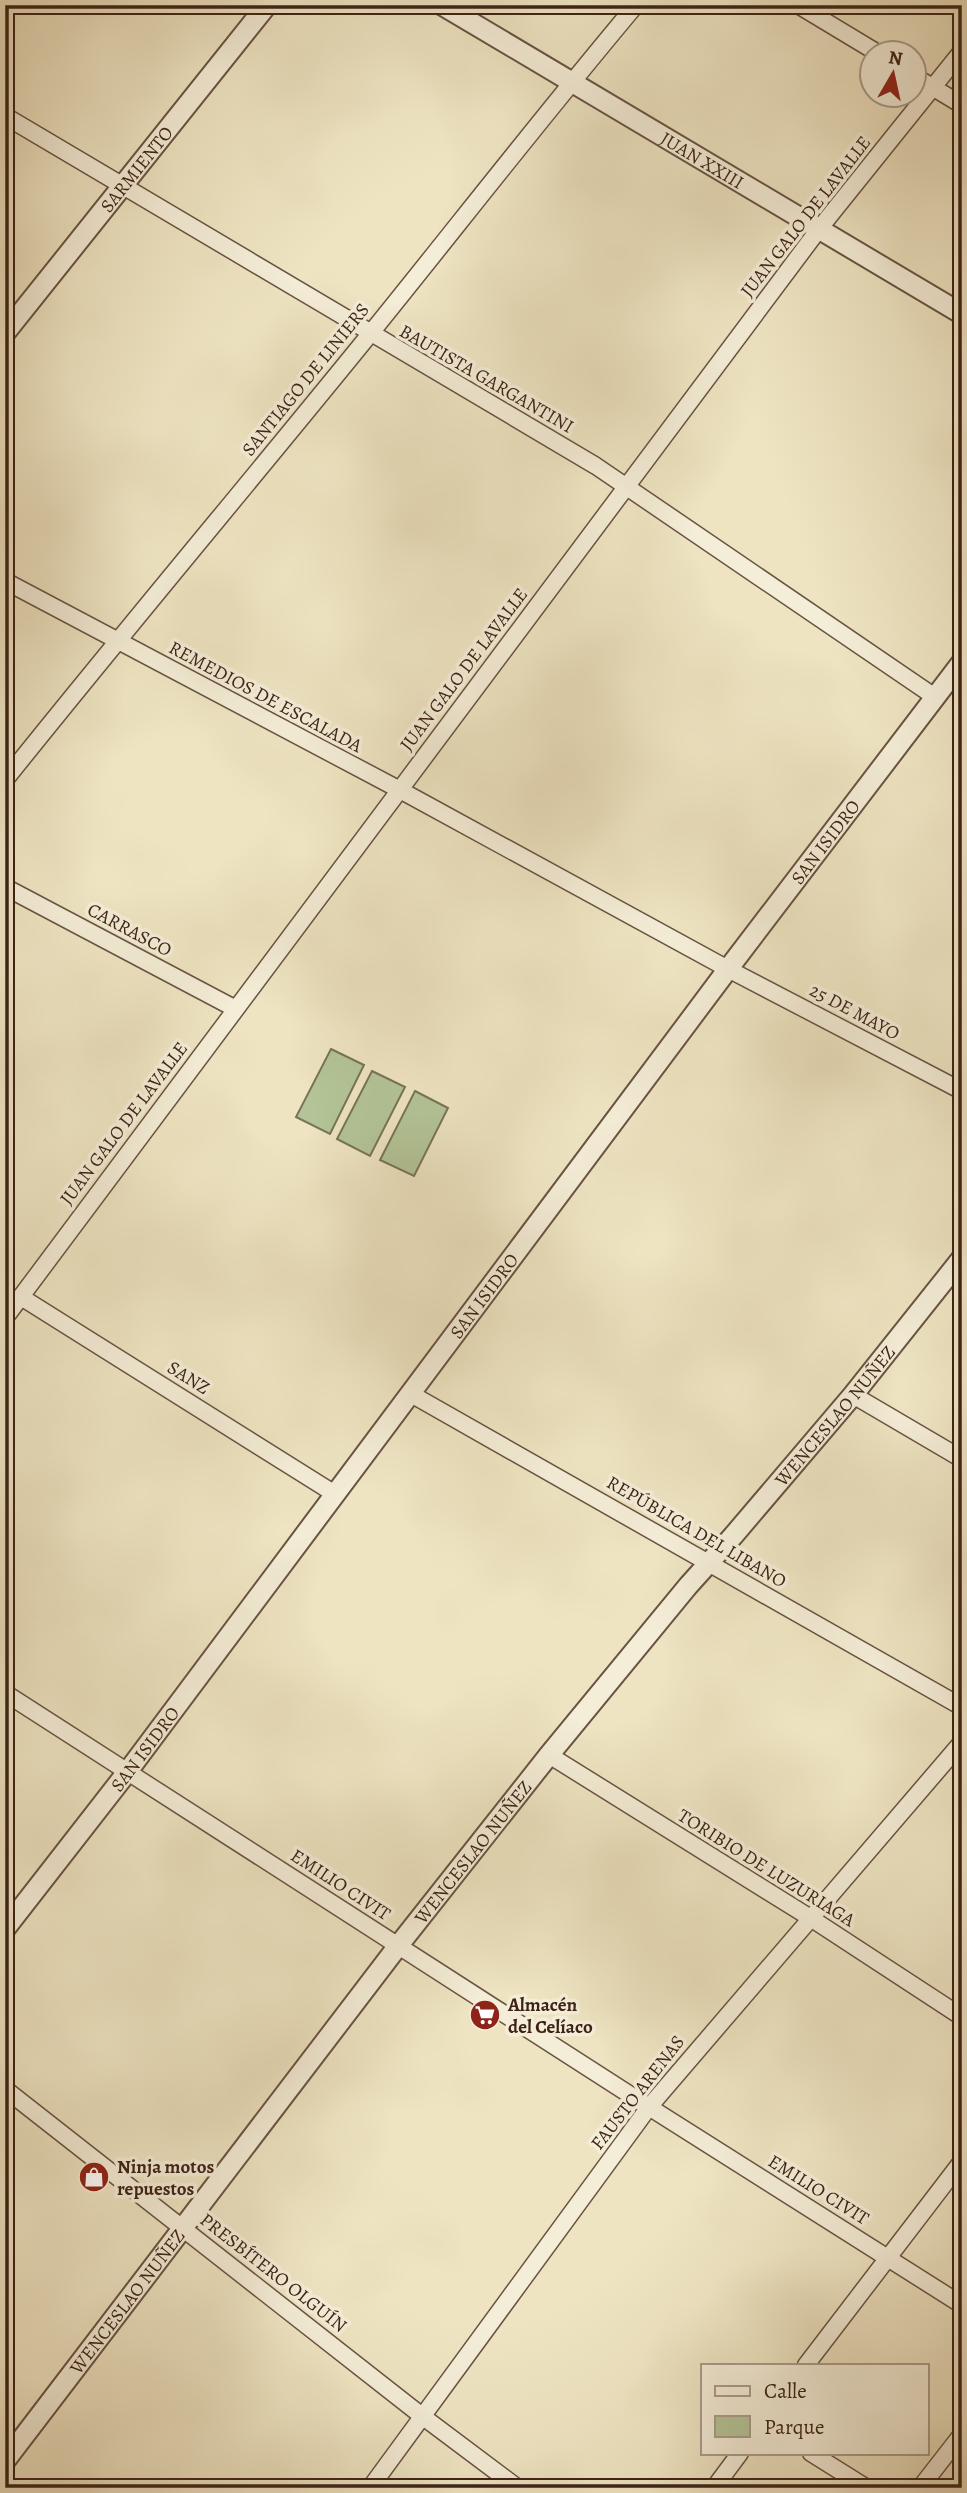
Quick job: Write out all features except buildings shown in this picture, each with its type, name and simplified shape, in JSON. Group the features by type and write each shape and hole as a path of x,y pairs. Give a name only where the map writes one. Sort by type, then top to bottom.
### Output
{"street":[{"name":"SARMIENTO","path":"5,333 267,5"},
{"name":"JUAN XXIII","path":"442,5 962,314"},
{"name":"SANTIAGO DE LINIERS","path":"5,780 636,5"},
{"path":"798,5 858,41"},
{"name":"JUAN GALO DE LAVALLE","path":"5,1318 234,1008 819,229 962,51"},
{"path":"928,84 962,105"},
{"name":"BAUTISTA GARGANTINI","path":"5,116 596,466 935,697"},
{"name":"REMEDIOS DE ESCALADA","path":"5,581 400,790 729,969"},
{"name":"SAN ISIDRO","path":"5,1929 128,1771 935,697 959,670"},
{"name":"CARRASCO","path":"5,887 234,1008"},
{"name":"25 DE MAYO","path":"729,969 962,1091"},
{"name":"WENCESLAO NUÑEZ","path":"5,2461 398,1946 549,1755 853,1395 962,1258"},
{"name":"SANZ","path":"21,1297 335,1494"},
{"name":"REPÚBLICA DEL LIBANO","path":"411,1394 962,1707"},
{"path":"853,1395 962,1459"},
{"name":"EMILIO CIVIT","path":"5,1693 962,2305"},
{"name":"FAUSTO ARENAS","path":"370,2488 649,2107 809,1917 962,1742"},
{"name":"TORIBIO DE LUZURIAGA","path":"549,1755 809,1917 962,2017"},
{"name":"PRESBÍTERO OLGUÍN","path":"5,2089 422,2416 518,2488"},
{"path":"807,2364 962,2161"},
{"path":"920,2488 962,2434"},
{"path":"714,2488 739,2454"},
{"path":"813,2454 867,2488"}],"green space":[{"path":"331,1049 364,1065 330,1134 296,1117"},
{"path":"372,1071 405,1087 370,1156 337,1139"},
{"path":"415,1091 448,1108 414,1176 380,1160"}],"place":[{"name":"Almacén del Celíaco","path":"485,2015"},
{"name":"Ninja motos repuestos","path":"94,2177"}]}
